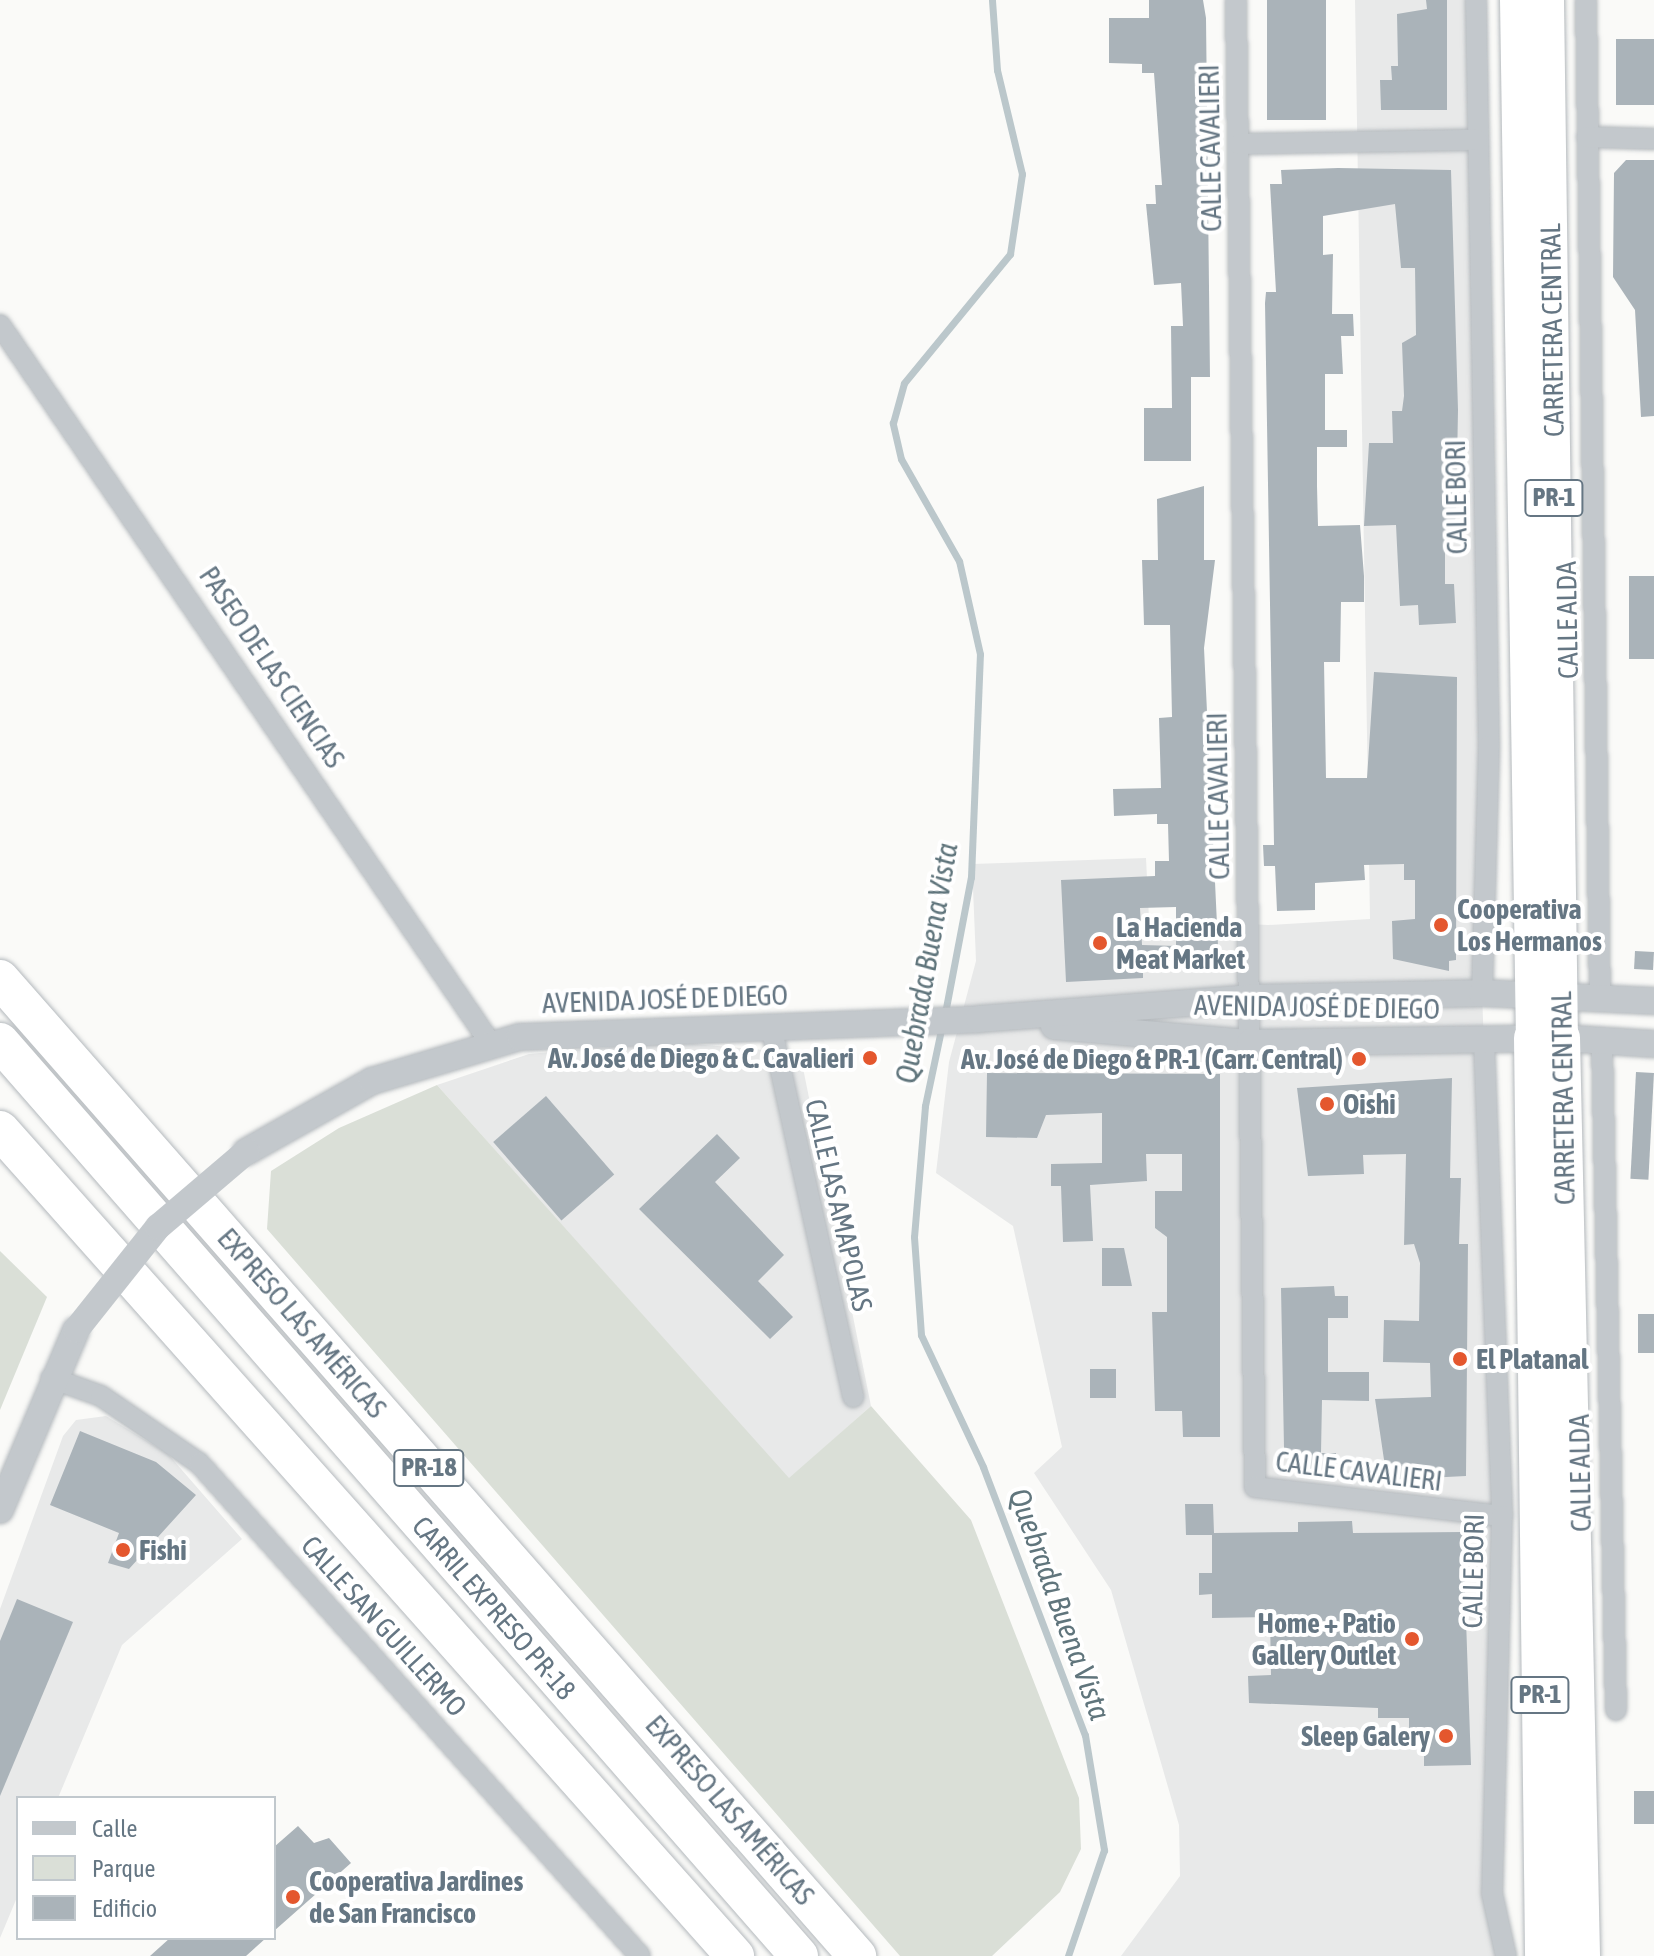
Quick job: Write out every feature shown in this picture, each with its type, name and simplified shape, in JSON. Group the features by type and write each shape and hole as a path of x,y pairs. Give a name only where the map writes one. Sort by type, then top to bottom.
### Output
{"highway":[{"name":"CARRETERA CENTRAL","path":"1517,0 1547,997"},
{"name":"CARRETERA CENTRAL","path":"1544,1956 1547,0"},
{"name":"EXPRESO LAS AMÉRICAS","path":"0,979 857,1956"},
{"name":"CARRETERA CENTRAL","path":"1547,1038 1581,1956"},
{"name":"CARRIL EXPRESO PR-18","path":"0,1042 799,1956"},
{"path":"0,1130 735,1956"}],"street":[{"name":"CALLE CAVALIERI","path":"1236,0 1255,1487 1502,1516"},
{"name":"CALLE BORI","path":"1476,0 1489,746 1482,993"},
{"name":"CALLE ALDA","path":"1586,0 1600,1000"},
{"path":"1587,137 1654,139"},
{"path":"1239,144 1477,140"},
{"name":"PASEO DE LAS CIENCIAS","path":"0,325 491,1044"},
{"name":"AVENIDA JOSÉ DE DIEGO","path":"0,1510 51,1378 76,1330 158,1227 246,1152 372,1081 491,1044 615,1028 979,1019 1249,998 1482,993 1654,1001"},
{"name":"AVENIDA JOSÉ DE DIEGO","path":"979,1019 1250,1043 1547,1038 1654,1044"},
{"name":"CALLE LAS AMAPOLAS","path":"771,1026 853,1397"},
{"name":"CALLE BORI","path":"1484,1040 1502,1516 1499,1736 1490,1768 1492,1893 1506,1956"},
{"name":"CALLE ALDA","path":"1602,1043 1616,1710"},
{"name":"CALLE SAN GUILLERMO","path":"51,1378 101,1396 199,1463 640,1956"}],"shaded area":[{"path":"1355,0 1476,0 1482,993 1502,1515 1490,1768 1506,1956 1121,1956 1180,1876 1179,1825 1111,1590 1034,1473 1062,1447 1013,1226 936,1173 949,1062 976,961 972,864 1146,858 1149,919 1268,925 1370,919"},
{"path":"671,1042 800,1053 871,1406 789,1479 437,1085 529,1054"},
{"path":"106,1416 168,1454 242,1539 122,1645 59,1796 16,1796 16,1900 0,1938 0,1609 63,1436 76,1420"}],"green space":[{"path":"437,1085 789,1478 871,1406 971,1520 1079,1798 1081,1849 1060,1892 992,1956 900,1956 267,1229 271,1171 339,1128"},
{"path":"0,1251 47,1297 0,1410"}],"building":[{"path":"1149,0 1203,0 1206,18 1210,377 1191,377 1191,461 1144,461 1144,408 1172,408 1171,326 1183,326 1181,283 1154,285 1146,204 1156,204 1155,185 1162,185 1154,73 1142,73 1142,64 1109,63 1109,18 1149,18"},
{"path":"1267,0 1326,0 1326,120 1267,120"},
{"path":"1426,0 1447,0 1447,110 1381,110 1380,80 1392,80 1391,66 1398,66 1397,14 1427,9"},
{"path":"1616,39 1654,39 1654,105 1616,105"},
{"path":"1626,160 1654,160 1654,416 1641,417 1635,310 1613,277 1614,173"},
{"path":"1281,170 1451,170 1458,410 1456,517 1445,548 1445,584 1454,584 1456,623 1419,625 1418,605 1400,606 1396,525 1364,526 1369,443 1393,443 1392,411 1402,411 1404,396 1402,343 1416,335 1415,268 1401,268 1395,204 1323,216 1323,255 1333,254 1332,314 1353,314 1354,336 1341,336 1343,374 1325,374 1325,430 1347,430 1347,447 1317,447 1318,526 1360,525 1364,576 1364,602 1341,602 1340,662 1324,662 1326,778 1367,778 1374,672 1457,677 1456,960 1449,961 1449,971 1393,959 1392,921 1415,919 1415,880 1404,880 1404,864 1364,865 1365,880 1315,883 1315,910 1277,911 1275,866 1264,866 1263,845 1274,845 1265,303 1266,292 1276,292 1270,184 1282,184"},
{"path":"1204,486 1204,560 1215,560 1204,648 1219,967 1143,968 1143,978 1066,982 1061,880 1155,876 1155,861 1169,861 1168,824 1157,824 1157,814 1114,816 1113,789 1161,788 1159,718 1172,717 1170,625 1144,625 1142,560 1158,560 1157,499","holes":["1176,907 1176,946 1142,945 1140,908"]},
{"path":"1629,576 1654,576 1654,659 1629,659"},
{"path":"1635,951 1654,952 1653,970 1634,969"},
{"path":"1636,1072 1654,1073 1648,1180 1630,1179"},
{"path":"987,1073 1220,1074 1220,1437 1183,1437 1182,1411 1155,1411 1152,1312 1167,1312 1167,1237 1155,1228 1155,1191 1182,1191 1182,1154 1146,1154 1147,1181 1090,1185 1093,1241 1063,1242 1061,1186 1051,1186 1051,1164 1102,1163 1102,1113 1046,1115 1037,1138 986,1137"},
{"path":"1452,1078 1450,1178 1461,1178 1459,1244 1468,1244 1466,1476 1387,1480 1375,1399 1431,1397 1430,1363 1383,1362 1384,1320 1419,1321 1420,1263 1414,1244 1404,1245 1406,1154 1363,1155 1364,1174 1308,1176 1297,1088"},
{"path":"546,1096 614,1174 561,1220 493,1142"},
{"path":"717,1134 740,1158 715,1182 784,1255 758,1281 793,1317 770,1339 639,1209"},
{"path":"1102,1248 1124,1248 1132,1286 1102,1286"},
{"path":"1334,1286 1335,1296 1348,1296 1348,1318 1328,1318 1328,1372 1369,1372 1369,1401 1322,1400 1321,1453 1336,1453 1336,1477 1309,1477 1310,1459 1288,1459 1284,1448 1281,1288"},
{"path":"1638,1314 1654,1314 1654,1353 1638,1353"},
{"path":"1090,1369 1116,1369 1116,1398 1090,1398"},
{"path":"80,1431 156,1462 196,1495 129,1569 108,1563 119,1533 50,1505"},
{"path":"1185,1504 1213,1504 1214,1533 1298,1532 1298,1522 1352,1521 1353,1533 1463,1532 1471,1765 1424,1766 1424,1746 1409,1747 1409,1718 1378,1718 1378,1708 1249,1703 1248,1676 1271,1675 1270,1617 1212,1618 1212,1594 1199,1595 1199,1573 1212,1573 1212,1535 1186,1535"},
{"path":"17,1599 73,1622 0,1796 0,1641"},
{"path":"1634,1791 1654,1791 1654,1824 1634,1824"},
{"name":"Cooperativa Jardines de San Francisco","path":"298,1826 314,1843 329,1838 351,1863 276,1929 276,1845"},
{"name":"Cooperativa Jardines de San Francisco","path":"168,1940 264,1940 246,1956 150,1956"}],"waterway":[{"name":"Quebrada Buena Vista","path":"945,1013 971,877 980,654 959,561 901,459 893,423 904,383 1010,254 1022,174 997,70 992,0"},
{"name":"Quebrada Buena Vista","path":"942,1025 925,1106 914,1237 921,1335 983,1467 1085,1735 1104,1850 1068,1956"}],"place":[{"name":"Cooperativa Los Hermanos","path":"1441,925"},
{"name":"La Hacienda Meat Market","path":"1100,943"},
{"name":"Av. José de Diego & C. Cavalieri","path":"870,1058"},
{"name":"Av. José de Diego & PR-1 (Carr. Central)","path":"1359,1059"},
{"name":"Oishi","path":"1327,1104"},
{"name":"El Platanal","path":"1460,1359"},
{"name":"Fishi","path":"123,1550"},
{"name":"Home + Patio Gallery Outlet","path":"1412,1639"},
{"name":"Sleep Galery","path":"1446,1736"},
{"name":"Cooperativa Jardines de San Francisco","path":"293,1897"}]}
